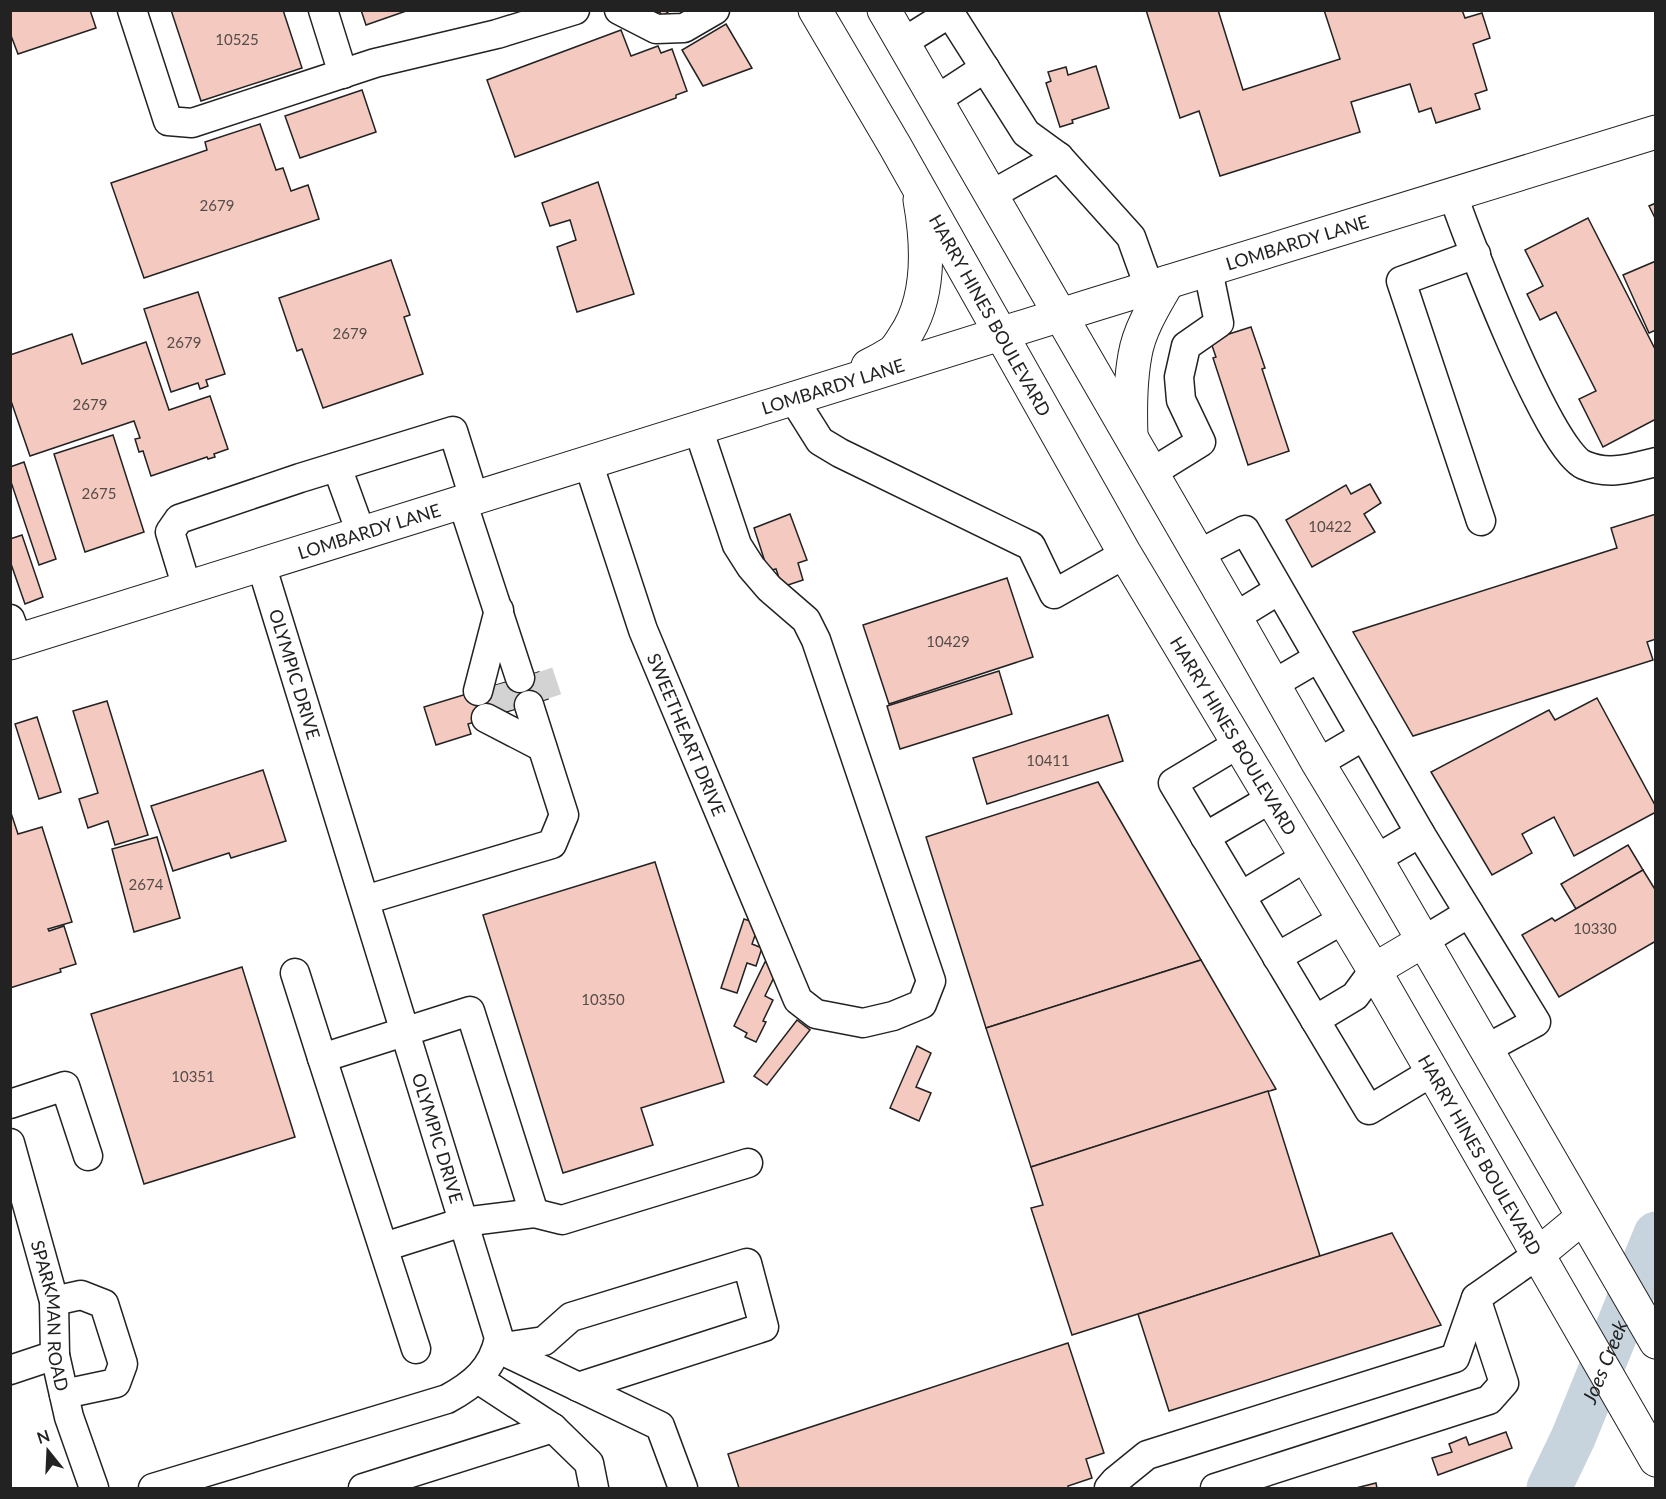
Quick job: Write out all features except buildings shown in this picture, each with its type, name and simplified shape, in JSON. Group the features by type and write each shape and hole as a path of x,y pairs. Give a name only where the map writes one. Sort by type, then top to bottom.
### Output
{"main road":[{"name":"HARRY HINES BOULEVARD","path":"815,10 1125,554 1374,970 1649,1450"},
{"path":"884,10 1199,554 1317,763 1376,859 1656,1342"},
{"name":"LOMBARDY LANE","path":"13,634 187,588 1158,284 1623,143 1656,130"},
{"path":"841,383 894,351 912,325 919,308 925,254 924,221 916,184"},
{"path":"1131,438 1130,398 1135,354 1158,284"},
{"path":"1374,970 1424,941"},
{"path":"1537,1255 1587,1225"}],"street":[{"path":"132,10 168,121 192,123 375,63 497,34 575,10"},
{"path":"323,10 344,74"},
{"path":"619,10 656,29 684,28 715,10"},
{"path":"902,43 949,12 1026,133 1059,157 1131,237 1158,284"},
{"path":"936,100 986,68"},
{"path":"991,195 1059,157"},
{"path":"1453,195 1530,385 1565,449 1582,465 1615,472 1656,462"},
{"path":"1476,254 1401,281 1481,521"},
{"path":"1151,473 1201,442 1181,400 1179,377 1186,346 1218,323 1208,270"},
{"path":"793,398 820,441 840,453 1031,546 1054,594 1125,554"},
{"name":"SWEETHEART DRIVE","path":"588,462 643,630 798,1000 816,1014 863,1023 893,1016 922,1004 931,981 816,640 806,620 769,588 751,567 737,545 698,428"},
{"path":"187,588 170,532 179,519 453,431 468,500 499,610 509,681 499,610"},
{"path":"337,467 361,533"},
{"path":"1199,554 1245,530 1420,833 1536,1022 1486,1048"},
{"name":"OLYMPIC DRIVE","path":"261,564 497,1329 499,1338 497,1348"},
{"path":"1235,617 1279,590"},
{"path":"1272,685 1318,658"},
{"path":"365,900 552,844 564,815 542,747 518,709 542,747"},
{"path":"1317,763 1364,736"},
{"path":"1238,744 1173,783 1369,1110 1432,1072"},
{"path":"1205,837 1272,798"},
{"path":"1376,859 1420,833"},
{"path":"1240,896 1306,857"},
{"path":"1424,941 1469,913"},
{"path":"1277,957 1344,919"},
{"path":"1315,1020 1355,996 1374,970"},
{"path":"295,974 416,1349"},
{"path":"322,1058 470,1011 534,1214"},
{"path":"10,1104 66,1086 88,1156"},
{"name":"SPARKMAN ROAD","path":"10,1143 54,1301 55,1355 69,1417 94,1488"},
{"path":"384,1247 463,1222 534,1214 562,1220 748,1163"},
{"path":"1109,1488 1147,1455 1455,1358 1476,1298 1537,1255"},
{"path":"497,1348 544,1341 571,1317 747,1263 764,1327 578,1387"},
{"path":"54,1301 81,1295 104,1305 123,1364 116,1383 64,1394"},
{"path":"1215,1488 1279,1479 1489,1400 1504,1383 1476,1298"},
{"path":"155,1488 447,1398 468,1388 488,1368 497,1348"},
{"path":"497,1348 660,1426 683,1488"},
{"path":"10,1370 55,1355"},
{"path":"477,1379 553,1428 589,1463 594,1488"},
{"path":"363,1488 553,1428"}],"waterway":[{"name":"Joes Creek","path":"1549,1488 1573,1438 1656,1234"}],"tunnel":[{"path":"539,672 548,699"},
{"path":"500,684 508,712"}]}
